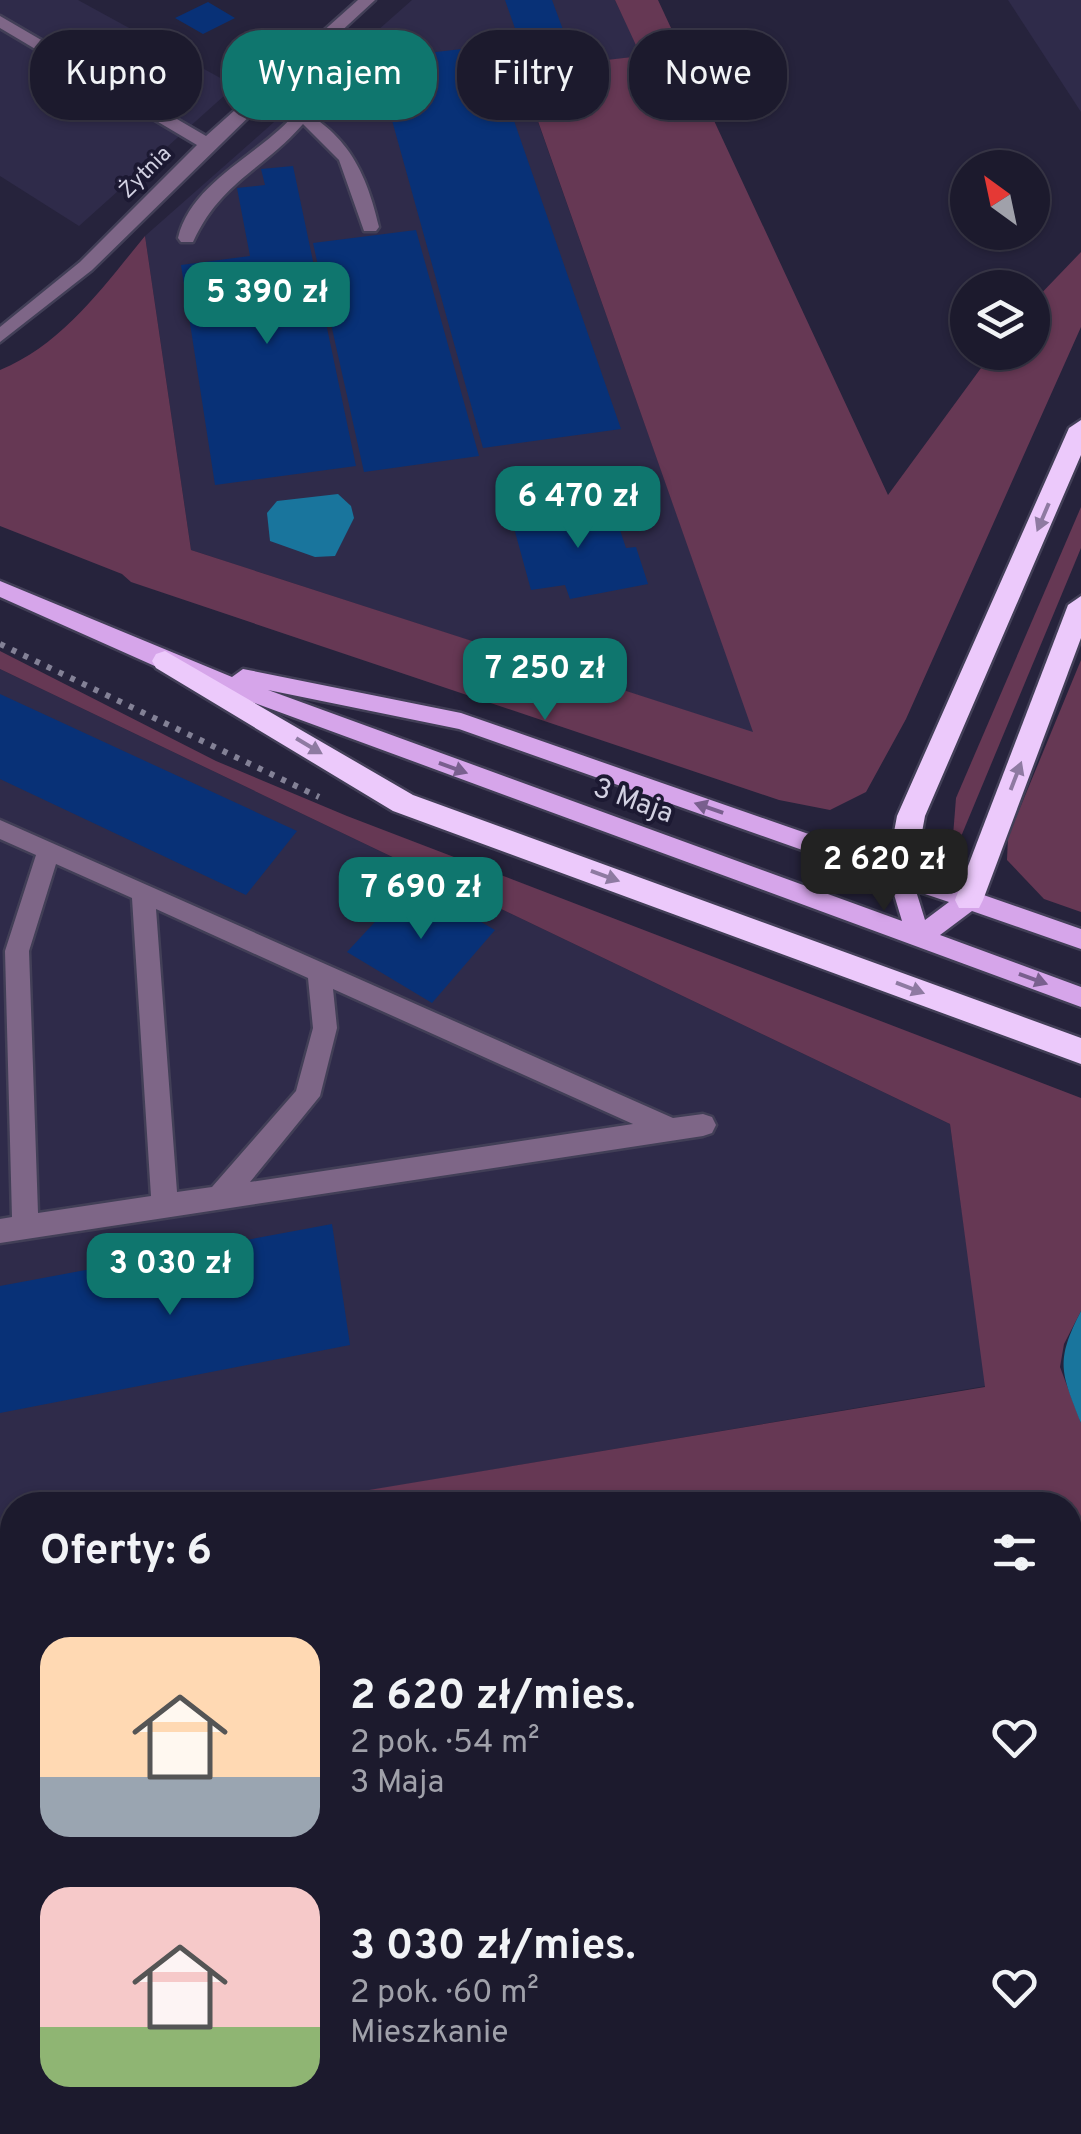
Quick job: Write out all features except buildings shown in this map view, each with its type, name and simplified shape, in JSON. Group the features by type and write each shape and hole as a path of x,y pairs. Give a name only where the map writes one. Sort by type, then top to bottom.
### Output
{"highway":[{"path":"900,874 911,816 1081,428"},
{"path":"969,900 1081,605"},
{"path":"164,661 403,802 1081,1051"}],"main road":[{"name":"3 Maja","path":"0,588 164,661 1081,996"},
{"name":"3 Maja","path":"164,661 461,721 1081,939"},
{"path":"900,874 918,938 969,900"}],"street":[{"name":"Żytnia","path":"334,30 368,0"},
{"path":"0,21 206,144"},
{"name":"Żytnia","path":"0,336 86,266 232,120"},
{"path":"187,238 190,221 223,184 244,164 275,146 298,120"},
{"path":"311,120 334,138 358,176 370,228"},
{"path":"0,829 672,1130"},
{"path":"49,851 17,951 10,997 12,1228 703,1125"},
{"path":"143,893 165,1206"},
{"path":"220,1198 307,1096 325,1028 318,972"}],"shaded area":[{"path":"0,0 78,0 133,30 30,30 30,120 197,120 79,226 0,176"},
{"path":"412,0 615,0 629,30 629,58 609,60 609,30 457,30 457,120 537,120 754,733 191,550 145,236 276,120 437,120 437,30 378,30"},
{"path":"615,0 658,0 672,30 629,30"},
{"path":"1008,0 1081,0 1081,112"},
{"path":"629,57 629,120 714,120 888,495 980,370 1050,370 1050,284 1081,252 1081,327 906,719 866,792 830,810 779,800 131,582 122,574 0,526 0,370 23,359 62,330 145,236 191,550 753,732 538,120 609,120 609,60"},
{"path":"202,68 222,79 222,98 202,116"},
{"path":"1081,507 1081,548 960,839 953,836 956,798"},
{"path":"0,651 216,761 347,816 1081,1098 1081,1311 1064,1344 1060,1367 1081,1423 1081,1492 363,1492 985,1387 950,1124 0,669"},
{"path":"1081,660 1081,912 1044,899 1007,860 1008,837"},
{"path":"0,669 950,1124 986,1386 361,1492 0,1492"}],"water":[{"path":"338,494 351,506 354,518 335,556 315,557 270,541 267,513 277,501"},
{"path":"1081,1311 1081,1423 1065,1378 1064,1355"}]}
